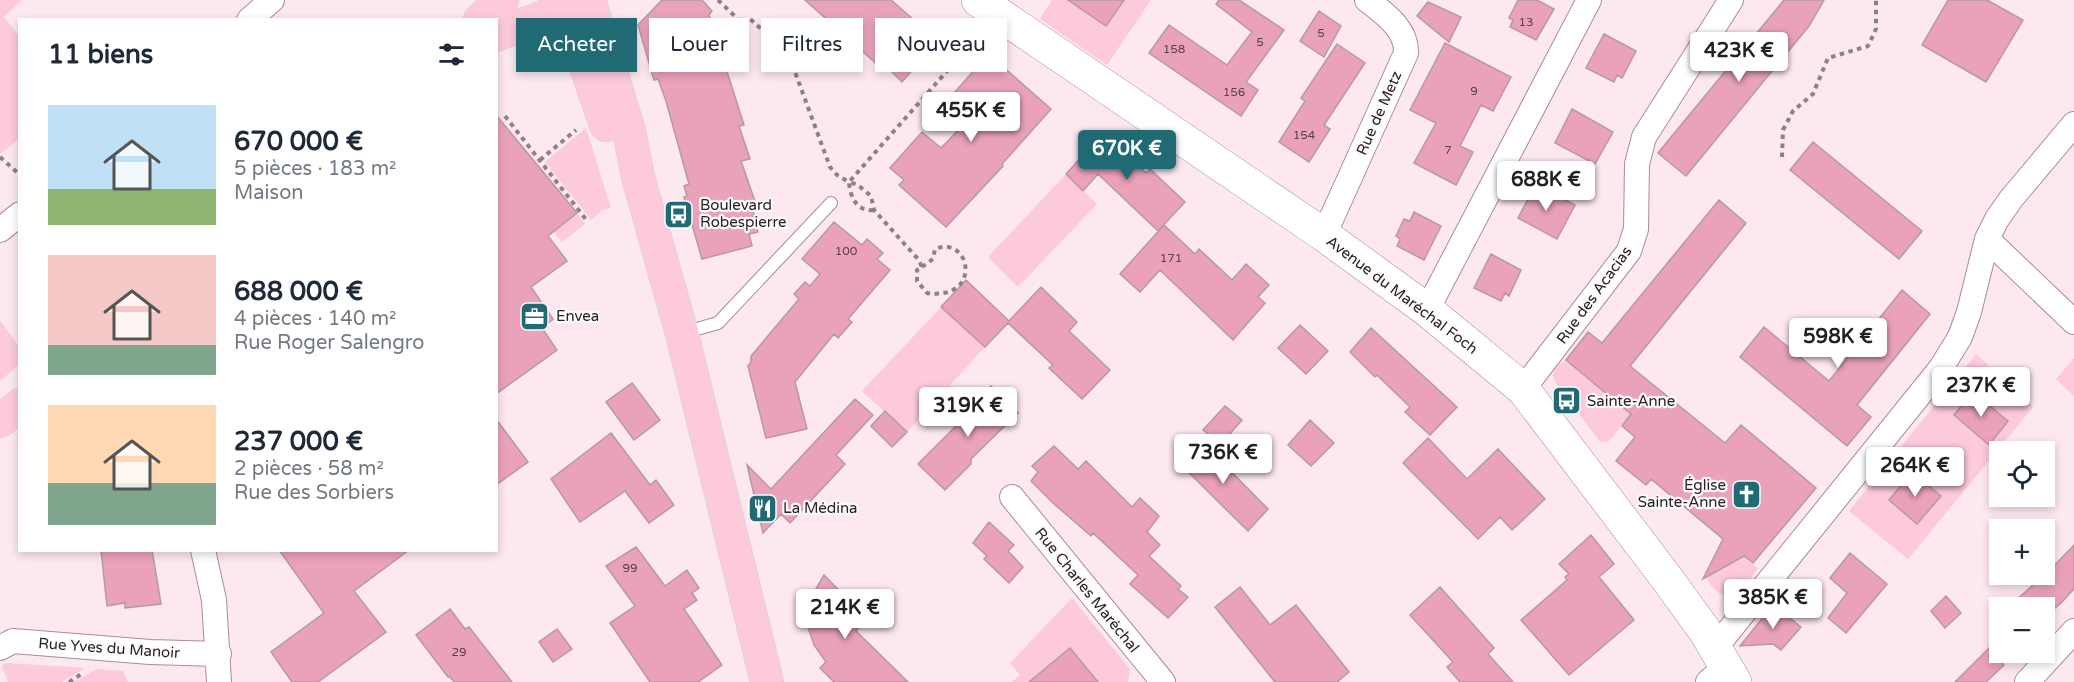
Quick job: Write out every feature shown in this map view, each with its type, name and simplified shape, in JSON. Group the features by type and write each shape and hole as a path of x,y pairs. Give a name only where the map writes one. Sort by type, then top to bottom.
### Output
{"main road":[{"path":"482,18 502,0"},
{"path":"498,34 572,2 602,116 612,138 638,177 682,334 767,682"},
{"path":"0,421 18,407"}],"street":[{"path":"251,18 272,0"},
{"name":"Rue de Metz","path":"1324,236 1406,53 1406,42 1401,30 1367,0"},
{"path":"1427,310 1589,0"},
{"name":"Rue des Acacias","path":"1522,389 1629,251 1636,229 1637,164 1644,137 1731,0"},
{"name":"Avenue du Maréchal Foch","path":"980,16 1324,236 1427,310 1522,389 1662,571 1705,631 1721,670"},
{"path":"1721,670 1941,368 1960,338 1969,312 1987,239 1997,219 2074,124"},
{"path":"0,230 18,216"},
{"path":"1987,239 2074,322"},
{"name":"Rue Charles Maréchal","path":"1012,497 1163,682"},
{"path":"203,552 214,600 219,682"},
{"path":"2027,682 2074,631"},
{"name":"Rue Yves du Manoir","path":"0,648 13,641 219,654"}],"lane":[{"path":"682,334 718,323 831,203"}],"path":[{"path":"718,0 743,24 749,18 788,53 830,167 837,175 858,185 871,196 874,210 922,267"},
{"path":"1782,157 1783,130 1793,111 1813,94 1828,58 1844,55 1868,45 1875,29 1875,0"},
{"path":"874,210 869,211 858,206 850,196 849,182 980,16"},
{"path":"505,116 588,222"},
{"path":"540,160 582,125"},
{"path":"0,157 18,173"},
{"path":"940,247 955,249 961,254 966,266 965,277 950,293 941,295 927,293 917,281 917,270 922,267 933,260 935,249 940,247"}],"shaded area":[{"path":"0,0 22,0 4,17 18,35 18,140 0,154"},
{"path":"1052,0 1078,0 1075,5 1106,26 1124,0 1151,0 1107,65 1040,19"},
{"path":"586,128 611,208 602,210 591,220 545,162"},
{"path":"1066,174 1097,204 1018,287 988,257"},
{"path":"577,213 585,224 562,242 554,232"},
{"path":"941,307 985,347 907,432 862,391"},
{"path":"0,321 18,345 18,366 0,381"},
{"path":"1976,354 2033,407 2005,441 1991,441 2008,421 1973,392 1954,415 1989,444 1989,461 1908,559 1849,511"},
{"path":"2074,358 2074,396 2056,379"},
{"path":"1566,360 1631,414 1609,441 1600,442 1555,382 1553,374 1555,369"},
{"path":"1733,548 1758,569 1735,594 1723,595 1711,585 1707,574"},
{"path":"1072,598 1130,669 1128,682 1083,682 1070,648 1029,682 1012,682 1020,675 1010,663"},
{"path":"5,663 85,668 62,682 8,682 2,666"},
{"path":"97,669 123,671 128,682 73,682"}],"building":[{"path":"662,0 702,0 712,11 710,18 649,18 649,63 638,25"},
{"path":"805,0 891,0 912,18 875,18 875,62 863,52 863,18 825,18"},
{"path":"1068,0 1124,0 1106,26"},
{"path":"1219,0 1239,0 1284,30 1246,82 1258,90 1241,116 1149,53 1169,25 1227,65 1252,32 1216,4"},
{"path":"1518,0 1537,0 1554,9 1536,40 1510,27 1513,20 1509,18"},
{"path":"1784,0 1824,0 1809,26 1686,176 1658,153"},
{"path":"1948,0 1987,0 2023,20 1986,82 1922,45"},
{"path":"1428,2 1461,17 1449,42 1417,16"},
{"path":"1319,11 1341,26 1324,57 1300,41"},
{"path":"1604,34 1636,51 1622,78 1617,75 1614,82 1586,68"},
{"path":"1445,43 1511,77 1493,111 1481,105 1460,146 1473,152 1456,185 1414,163 1436,123 1410,110"},
{"path":"1337,44 1365,63 1324,125 1330,129 1309,162 1279,142 1305,101 1301,98"},
{"path":"1007,70 1051,109 1002,164 1003,166 946,227 899,185 904,180 890,168 922,132 941,148 972,116 969,113 973,108 955,92 973,72"},
{"path":"652,72 727,72 744,125 739,126 750,159 741,161 758,210 753,211 755,217 753,217 758,232 749,234 752,246 702,259 684,197 687,196 684,186 689,184 666,101 658,79 654,80"},
{"path":"892,72 911,72 902,82"},
{"path":"1572,109 1613,132 1595,164 1555,143"},
{"path":"498,117 577,213 548,236 567,261 531,287 553,319 542,328 557,350 498,393"},
{"path":"1104,132 1146,173 1150,169 1185,202 1158,231 1098,174 1083,191 1066,174"},
{"path":"1813,142 1922,231 1899,259 1790,170"},
{"path":"1536,184 1575,205 1557,239 1518,218"},
{"path":"1719,200 1746,223 1630,366 1725,443 1741,425 1816,488 1753,563 1744,556 1703,579 1723,539 1651,479 1646,485 1616,461 1635,437 1622,426 1631,414 1566,360 1588,332 1602,343"},
{"path":"1414,212 1441,226 1424,260 1397,246 1400,239 1396,236 1404,219 1410,221"},
{"path":"834,222 862,245 867,239 883,253 877,259 890,270 848,319 852,322 838,338 834,334 795,382 807,429 766,438 748,366 751,356 799,299 794,294 805,282 810,286 820,274 802,259"},
{"path":"1164,225 1195,254 1199,249 1232,280 1246,264 1269,285 1258,297 1265,303 1233,340 1160,270 1140,292 1120,274"},
{"path":"1491,254 1521,270 1509,296 1505,293 1501,301 1474,288"},
{"path":"966,280 1009,321 1041,287 1077,322 1069,331 1110,370 1082,399 1049,368 1053,365 1008,323 985,347 941,307"},
{"path":"1902,290 1930,314 1857,405 1871,417 1847,446 1740,357 1764,327 1829,381"},
{"path":"1300,325 1328,351 1306,374 1278,348"},
{"path":"1371,328 1457,407 1430,435 1405,412 1410,407 1350,352"},
{"path":"632,383 660,420 634,440 606,402"},
{"path":"991,386 1018,413 971,459 971,464 945,490 918,464 959,423 957,420"},
{"path":"1973,392 2008,421 1992,441 1989,441 1989,445 1954,415"},
{"path":"855,399 873,415 836,455 845,464 790,523 781,514 763,533 747,465 771,489"},
{"path":"1225,406 1242,420 1220,445 1203,430"},
{"path":"885,411 907,432 892,447 871,426"},
{"path":"1310,420 1334,443 1311,466 1288,445"},
{"path":"498,422 528,462 498,484"},
{"path":"611,433 650,485 656,480 674,505 649,523 625,491 580,522 551,479"},
{"path":"1428,438 1467,479 1498,449 1545,499 1512,530 1500,517 1478,539 1403,463"},
{"path":"1199,439 1268,509 1248,531 1177,461"},
{"path":"1054,446 1078,469 1086,461 1132,507 1140,498 1159,516 1147,532 1160,545 1149,556 1181,586 1178,589 1188,597 1168,618 1130,584 1138,575 1093,533 1091,536 1053,503 1031,481 1038,472 1032,466"},
{"path":"1912,472 1941,496 1917,524 1889,500"},
{"path":"989,522 1014,545 1008,551 1023,567 1009,583 984,559 987,556 973,543"},
{"path":"1591,535 1614,564 1599,577 1634,620 1569,675 1521,620 1567,580 1565,577 1569,574 1559,564"},
{"path":"2074,545 2074,589 2062,602 2055,608 2055,597 2019,597 2033,585 2055,585 2055,565"},
{"path":"636,547 665,586 687,570 699,588 692,593 697,600 684,609 722,665 698,682 650,682 610,623 635,606 606,566"},
{"path":"101,552 152,552 161,604 125,608 125,603 107,606"},
{"path":"280,552 406,552 354,591 386,632 318,682 292,682 271,652 324,613"},
{"path":"1850,553 1887,584 1846,633 1828,618 1847,593 1830,578"},
{"path":"824,575 867,619 856,631 908,682 834,682 820,668 826,662 814,645 809,630 809,612 813,594"},
{"path":"1240,587 1270,625 1296,605 1349,672 1337,682 1275,682 1215,607"},
{"path":"1440,587 1494,648 1488,654 1513,682 1460,682 1447,667 1453,662 1410,615"},
{"path":"1946,596 1961,613 1945,628 1931,611"},
{"path":"1773,605 1801,627 1781,650 1773,644 1740,646"},
{"path":"450,609 465,629 469,627 512,682 454,682 448,677 416,635"},
{"path":"557,629 572,649 553,662 539,642"},
{"path":"1070,648 1098,682 1029,682"},
{"path":"1989,648 1989,663 2004,665 1986,682 1955,682"}],"place":[{"name":"Boulevard Robespierre","path":"679,214"},
{"name":"Envea","path":"535,316"},
{"name":"Sainte-Anne","path":"1566,401"},
{"name":"Église Sainte-Anne","path":"1747,494"},
{"name":"La Médina","path":"762,508"}]}
